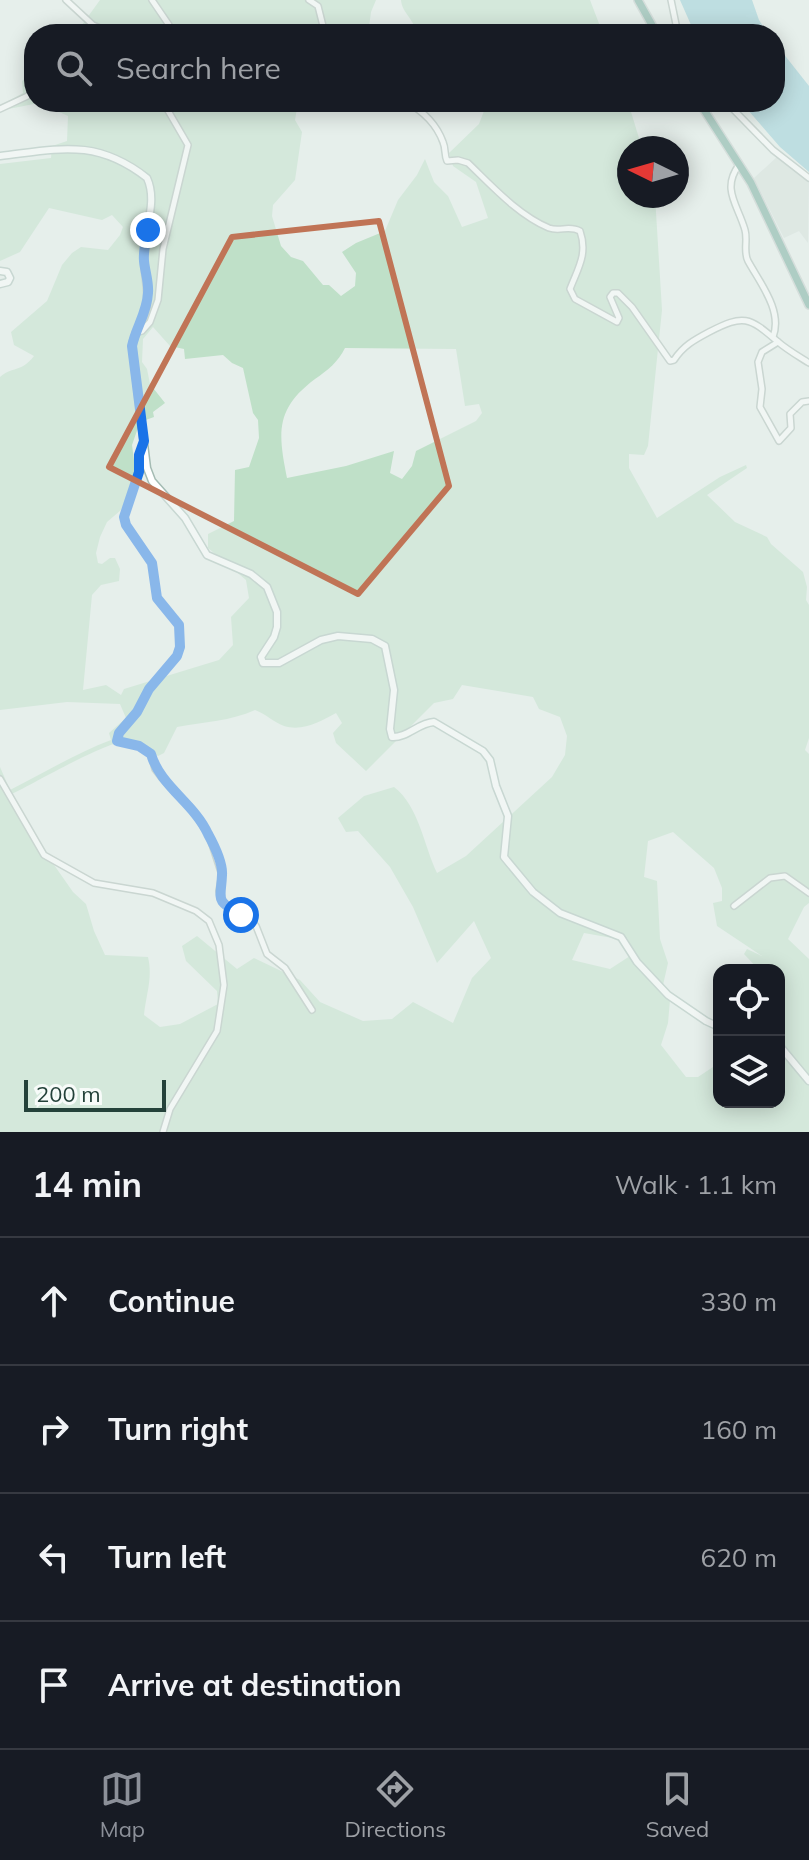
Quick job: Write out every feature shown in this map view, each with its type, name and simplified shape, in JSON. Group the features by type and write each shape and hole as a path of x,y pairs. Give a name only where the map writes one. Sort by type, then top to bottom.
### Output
{"main road":[{"path":"638,0 651,24"},
{"path":"706,112 740,164 770,220 809,305"},
{"path":"0,156 84,148 123,163 147,178 151,196 144,257 148,292 143,319 134,333 132,352 147,468 152,481 185,518 205,553 251,574 267,587 273,597 277,627 261,657 263,663 279,663 321,640 338,636 372,639 385,646 395,700 390,729 392,737 434,722 483,751 492,764 496,786 508,816 503,851 507,862 533,892 560,913 621,937 637,962 668,995 713,1024"},
{"path":"0,271 7,272 10,278 8,282 0,284"},
{"path":"785,1052 809,1081"}],"street":[{"path":"66,0 92,24"},
{"path":"152,0 168,24"},
{"path":"309,0 318,6 322,24"},
{"path":"671,0 676,24"},
{"path":"0,109 24,98"},
{"path":"134,333 142,331 150,322 158,300 163,249 188,145 169,112"},
{"path":"418,112 434,125 445,147 447,161 462,160 468,163 516,208 539,223 551,229 572,228 580,231 583,253 570,289 571,296 617,322 619,318 610,297 618,293 632,307 669,359 674,360 682,348 718,328 742,320 755,322 809,363"},
{"path":"736,112 773,150 809,178"},
{"path":"740,164 731,182 731,198 745,230 746,257 767,291 776,324 775,340 762,352 758,362 762,389 760,407 779,441 791,428 790,414 802,402 809,401"},
{"path":"144,441 139,455 139,472 124,517 126,525 152,563 157,598 179,625 180,647 177,656 149,689 137,712 119,733 117,741 139,746 151,754 155,769 201,820 218,859 222,875 221,899 256,926 267,954 285,968 312,1010"},
{"path":"0,779 44,855 94,883 153,893 196,911 209,921 219,945 224,985 217,1031 170,1109 163,1132"},
{"path":"734,906 770,878 785,876 809,893"}],"highlighted area":[{"path":"379,221 449,486 358,594 109,467 232,237"}],"shaded area":[{"path":"778,156 809,180 808,243 799,231 784,238 754,178"}],"green space":[{"path":"100,0 376,0 369,24 83,24"},
{"path":"401,0 590,0 599,24 413,24"},
{"path":"24,80 24,106 3,110 3,104 23,93"},
{"path":"59,112 296,112 295,120 302,132 295,180 273,205 272,216 281,246 291,257 303,261 323,285 329,285 341,296 355,286 356,273 342,252 385,231 398,200 425,159 434,182 448,196 462,227 488,218 476,182 453,166 449,153 479,124 484,112 631,112 638,136 617,136 617,208 656,208 662,310 648,446 644,455 629,454 629,468 657,518 720,477 746,465 747,468 707,495 735,522 767,537 803,572 807,587 809,738 805,750 809,754 809,903 788,939 809,959 809,1132 0,1132 0,767 10,790 111,740 109,733 126,718 120,704 67,702 0,710 0,377 25,365 34,356 14,345 11,332 47,301 62,265 72,253 81,247 108,250 123,227 112,215 102,220 49,208 20,252 0,261 0,164 51,158 52,146 67,141 68,116","holes":["153,327 170,346 184,349 185,359 223,355 243,368 253,413 258,420 259,438 249,467 235,470 234,521 208,534 208,548 246,580 249,598 231,617 233,645 219,660 124,689 121,695 106,685 83,690 92,595 101,585 119,581 120,569 115,558 98,563 96,553 100,537 107,522 121,510 136,475 132,445 140,422 154,417 153,412 165,403 150,384 142,362 143,339","345,348 456,349 465,406 479,404 482,413 476,421 416,451 412,466 402,479 390,473 394,451 346,466 287,478 281,435 286,412 302,390 332,365","462,685 533,697 539,709 560,717 567,736 565,755 552,777 466,856 437,873 415,815 394,787 364,796 338,818 346,832 358,831 390,867 413,907 437,963 474,921 491,958 472,978 453,1023 413,1002 392,1019 363,1021 320,1002 300,980 254,958 237,969 197,936 182,946 186,961 217,991 218,1004 180,1024 160,1027 144,1015 149,979 148,957 105,955 86,904 73,892 45,852 12,794 107,746 131,741 158,756 164,753 177,727 227,719 255,710 281,725 298,728 336,713 342,723 333,733 336,743 366,771 434,703 453,699"]}],"water":[{"path":"680,0 752,0 762,24 691,24"},
{"path":"785,56 809,86 809,172 780,147 750,112 785,112"}],"route":[{"path":"148,230 144,257 148,282 146,307 134,333 132,346 144,441 139,455 139,472 124,517 126,525 152,563 157,598 179,625 180,647 177,656 149,689 137,712 119,733 117,741 139,746 151,754 155,769 201,820 218,859 222,875 221,899 241,915"}]}
